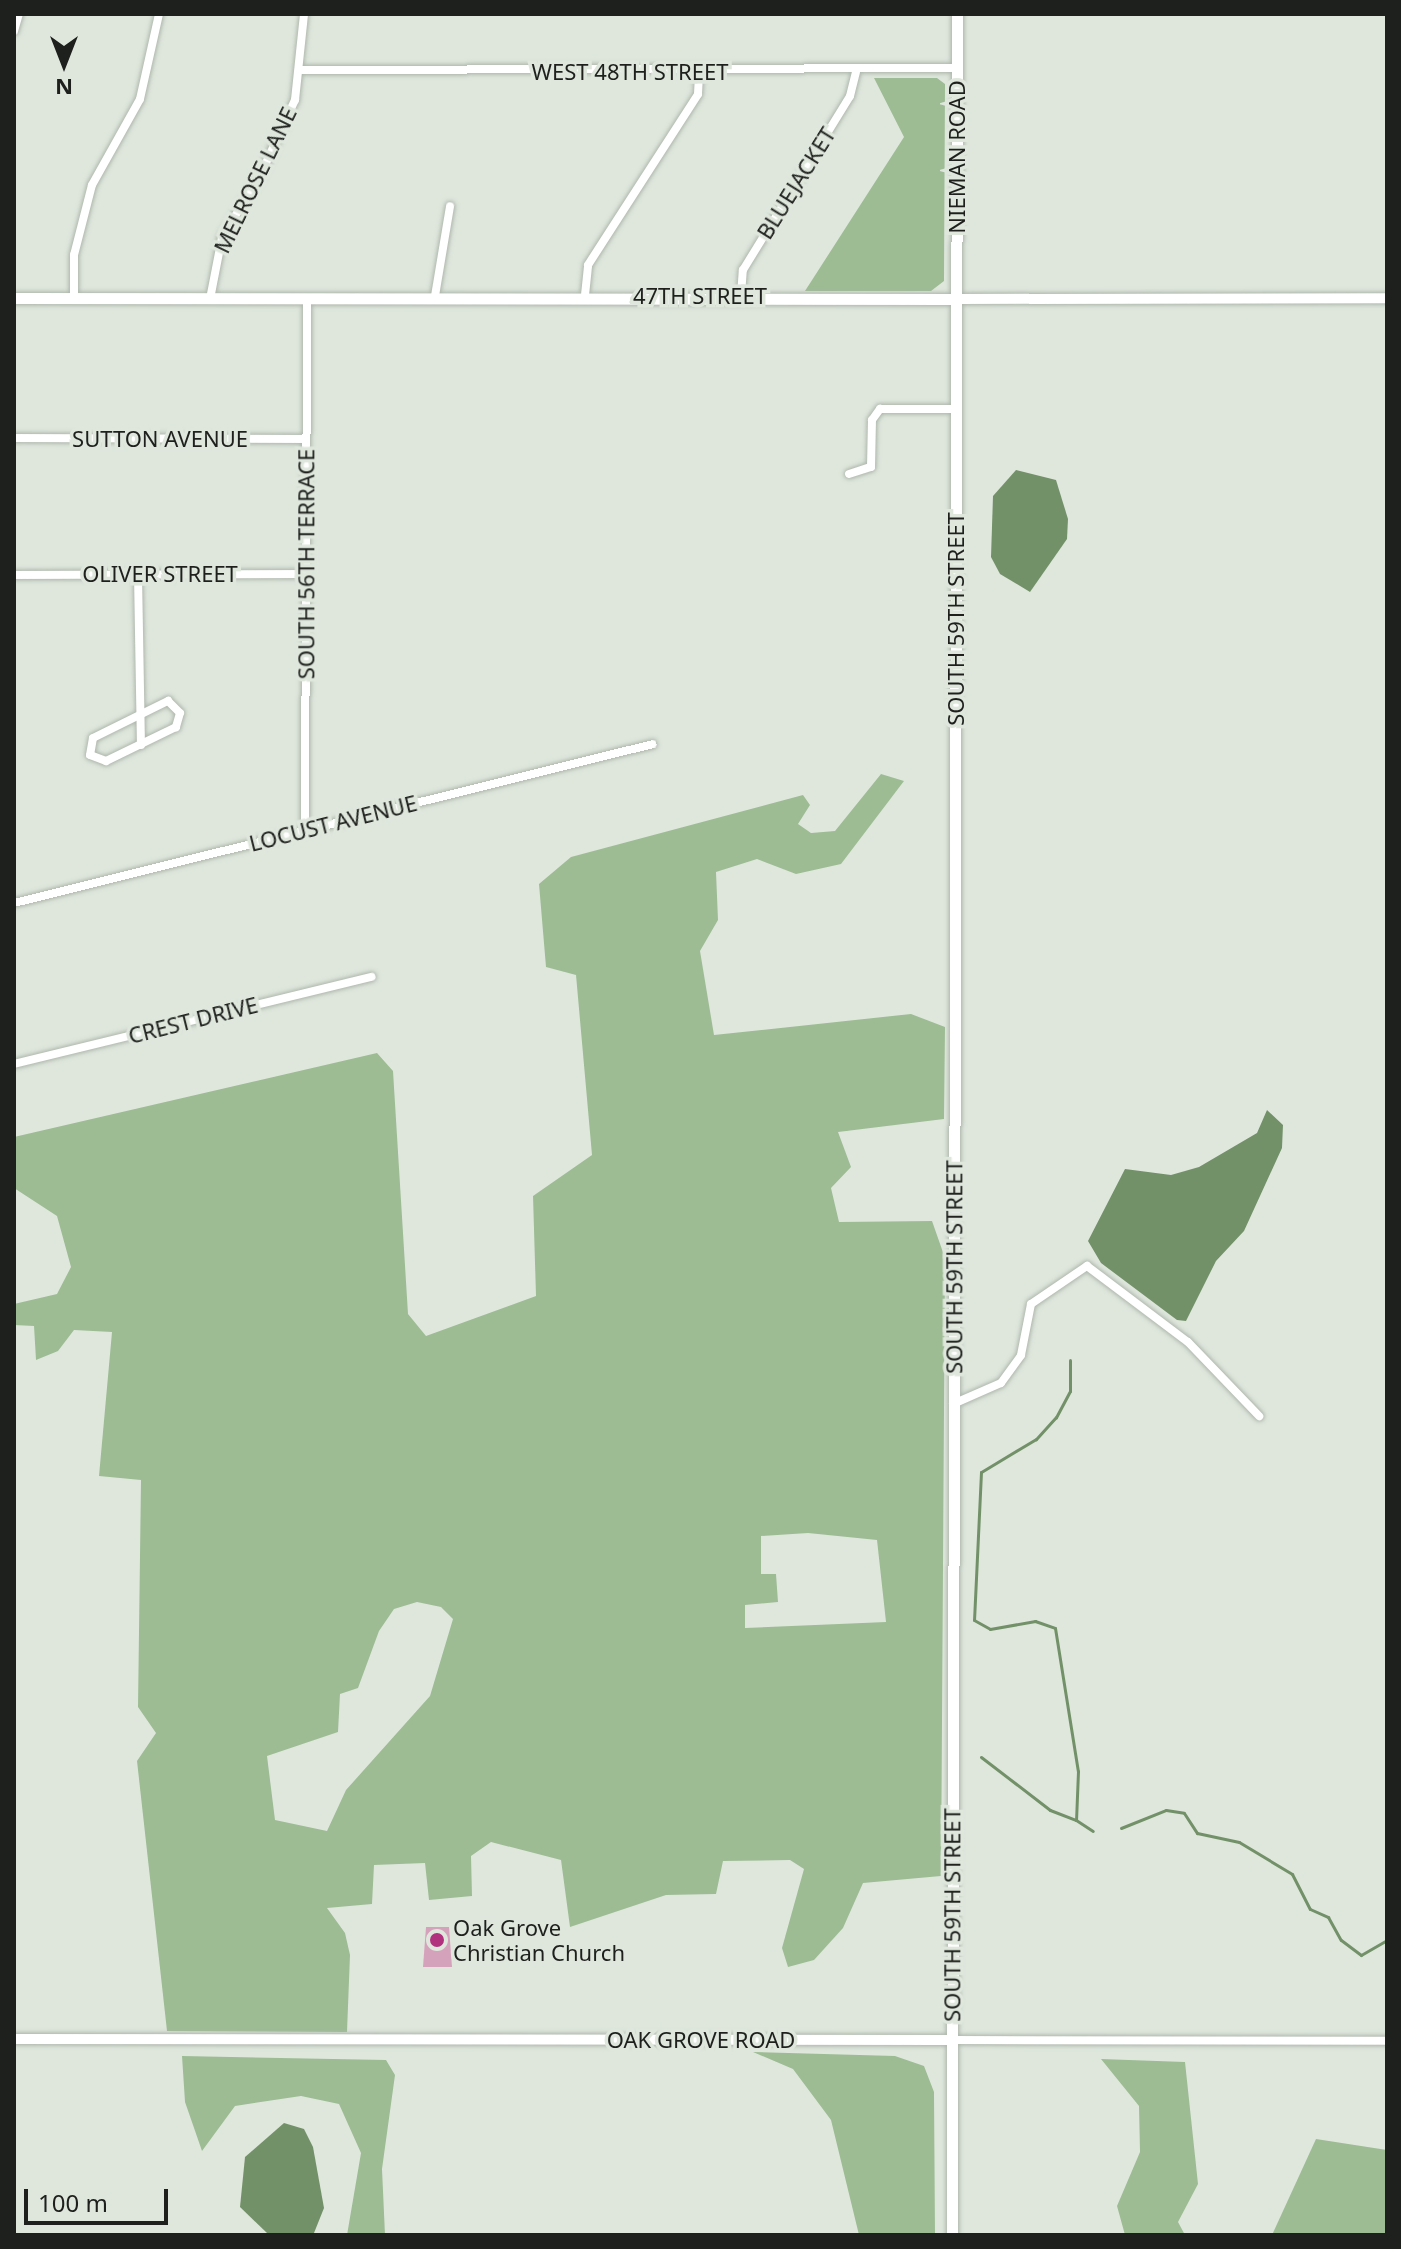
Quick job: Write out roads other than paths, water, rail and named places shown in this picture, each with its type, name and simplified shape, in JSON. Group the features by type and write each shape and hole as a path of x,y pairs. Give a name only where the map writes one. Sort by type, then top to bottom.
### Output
{"main road":[{"name":"NIEMAN ROAD","path":"957,14 957,299"},
{"name":"47TH STREET","path":"14,298 585,295 957,299"},
{"name":"SOUTH 59TH STREET","path":"952,2235 957,299"}],"street":[{"path":"14,31 19,14"},
{"path":"74,299 82,219 92,185 140,99 159,14"},
{"name":"MELROSE LANE","path":"210,299 222,237 281,135 302,70 304,14"},
{"name":"WEST 48TH STREET","path":"302,70 699,73 958,68"},
{"name":"BLUEJACKET","path":"741,296 743,270 850,96 856,72"},
{"path":"585,295 588,265 698,94 699,73"},
{"path":"435,296 450,206"},
{"name":"SOUTH 56TH TERRACE","path":"305,830 307,298"},
{"name":"47TH STREET","path":"957,299 1387,298"},
{"path":"849,474 871,467 872,420 880,409 956,409"},
{"name":"SUTTON AVENUE","path":"14,438 306,439"},
{"name":"OLIVER STREET","path":"14,575 306,574"},
{"path":"138,575 141,745"},
{"path":"168,701 180,713 176,727 141,745 96,761 88,745 140,714 168,701"},
{"name":"LOCUST AVENUE","path":"14,903 653,744"},
{"name":"CREST DRIVE","path":"14,1064 372,977"},
{"path":"953,1404 1001,1383 1021,1355 1031,1304 1087,1266 1188,1342 1259,1416"},
{"name":"OAK GROVE ROAD","path":"14,2039 1387,2041"}],"waterway":[{"path":"1070,1360 1070,1391 1056,1417 1036,1439 981,1472 974,1620 990,1629 1035,1621 1055,1628 1078,1771 1076,1820 1093,1831"},
{"path":"981,1757 1050,1810 1076,1820"},
{"path":"1121,1828 1166,1810 1184,1813 1197,1833 1239,1842 1292,1874 1310,1909 1328,1917 1341,1940 1361,1955 1387,1940"}],"place":[{"name":"Oak Grove Christian Church","path":"437,1940"}]}
